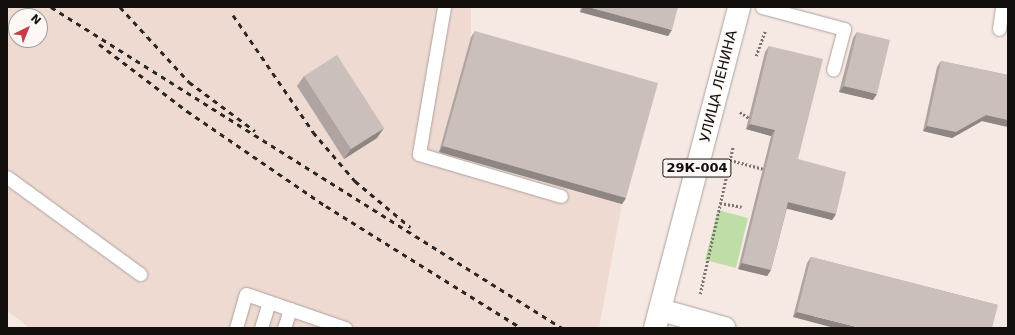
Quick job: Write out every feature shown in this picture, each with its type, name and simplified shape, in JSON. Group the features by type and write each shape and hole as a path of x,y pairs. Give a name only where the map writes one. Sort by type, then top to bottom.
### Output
{"main road":[{"name":"УЛИЦА ЛЕНИНА","path":"658,319 739,7"},
{"path":"658,319 702,322 724,328"}],"lane":[{"path":"444,7 418,154 561,196"},
{"path":"762,7 844,29 833,70"},
{"path":"999,29 1002,7"},
{"path":"7,177 140,274"},
{"path":"236,328 246,294 343,328"},
{"path":"260,328 269,302"},
{"path":"284,328 290,309"}],"path":[{"path":"754,62 763,34 785,13"},
{"path":"739,119 742,105"},
{"path":"740,112 749,118"},
{"path":"702,322 700,288 734,139"},
{"path":"730,160 762,169"},
{"path":"720,202 742,207"}],"shaded area":[{"path":"7,7 471,7 471,37 622,204 599,328 29,328 7,310"}],"green space":[{"path":"718,210 748,218 736,268 705,260"}],"building":[{"path":"588,7 678,7 672,30"},
{"path":"475,31 658,83 626,198 443,146"},
{"path":"857,32 890,40 877,94 844,86"},
{"path":"769,46 823,59 798,159 846,172 836,214 788,202 771,270 742,263 775,130 750,124"},
{"path":"337,55 384,128 351,149 304,76"},
{"path":"941,61 1008,75 1008,120 986,115 956,132 927,126"},
{"path":"811,257 998,305 992,328 861,328 797,312"}],"railway":[{"path":"51,7 562,328"},
{"path":"120,7 189,82 255,131"},
{"path":"233,15 313,132 355,181 410,227"},
{"path":"99,44 187,111 326,206 521,328"}]}
